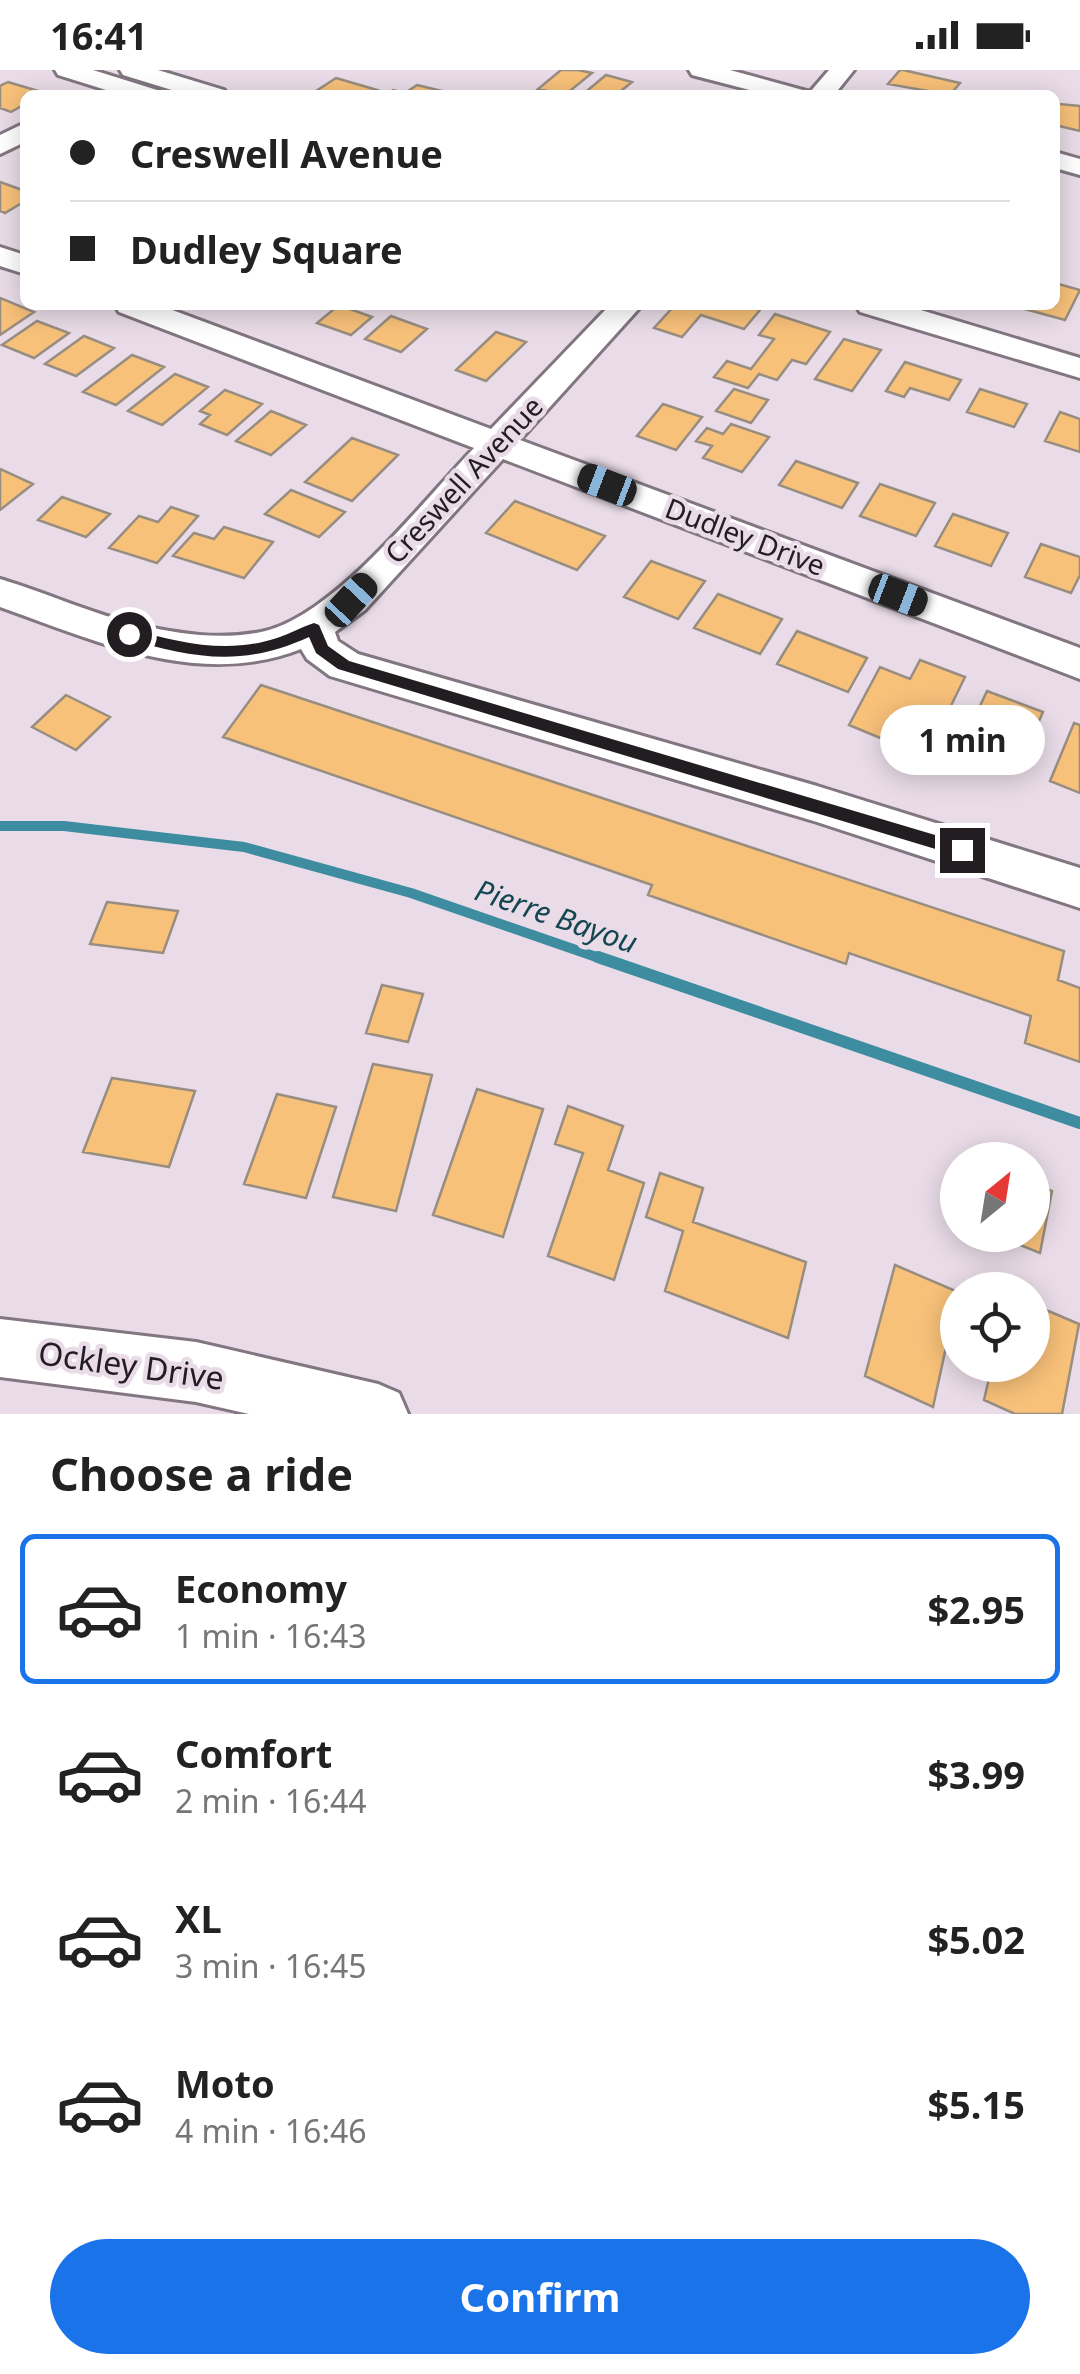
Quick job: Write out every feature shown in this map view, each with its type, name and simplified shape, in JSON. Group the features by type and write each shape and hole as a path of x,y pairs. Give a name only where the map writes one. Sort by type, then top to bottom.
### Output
{"street":[{"path":"67,70 181,90"},
{"path":"701,70 779,90"},
{"path":"824,90 842,70"},
{"name":"Dudley Drive","path":"143,310 1080,664"},
{"name":"Creswell Avenue","path":"0,593 162,645 199,653 262,649 314,628 351,600 622,310"},
{"path":"888,310 1080,368"},
{"path":"314,628 321,649 344,665 817,804 1080,888"},
{"name":"Ockley Drive","path":"0,1348 196,1372 378,1414"}],"building":[{"path":"561,70 592,73 571,90 538,89"},
{"path":"900,70 960,83 954,90 888,84"},
{"path":"606,75 632,82 622,90 588,90"},
{"path":"336,78 377,90 318,90"},
{"path":"8,82 35,90 20,90 20,107 11,112 0,108 0,86"},
{"path":"417,85 438,90 410,90"},
{"path":"1060,104 1080,106 1080,131 1060,126"},
{"path":"0,182 20,189 20,204 5,213 0,211"},
{"path":"1060,284 1080,290 1065,320 1028,310 1060,310"},
{"path":"0,298 20,306 20,310 34,312 0,335"},
{"path":"333,310 353,310 372,317 351,335 317,323"},
{"path":"670,310 760,310 744,329 701,315 682,337 654,328"},
{"path":"775,314 830,332 806,364 792,360 777,380 759,374 748,388 714,377 727,361 751,369 774,339 759,335"},
{"path":"391,316 427,329 401,352 365,339"},
{"path":"37,321 69,333 34,358 2,345"},
{"path":"496,332 526,342 486,381 456,370"},
{"path":"84,336 114,348 76,376 45,364"},
{"path":"844,339 881,350 852,391 815,379"},
{"path":"132,355 164,367 116,405 83,392"},
{"path":"905,362 961,380 949,400 910,388 904,397 886,391"},
{"path":"175,374 208,387 162,425 128,411"},
{"path":"734,389 768,400 751,423 716,411"},
{"path":"980,389 1027,404 1014,427 967,412"},
{"path":"225,390 262,404 227,435 200,424 210,415 200,411"},
{"path":"663,404 702,417 676,450 637,436"},
{"path":"271,411 306,425 271,455 236,441"},
{"path":"1060,412 1080,419 1080,452 1045,441"},
{"path":"731,424 769,437 742,472 703,458 712,446 696,441 707,428 723,434"},
{"path":"352,438 398,455 352,501 305,482"},
{"path":"796,461 858,483 842,508 779,485"},
{"path":"0,469 33,484 0,510"},
{"path":"880,484 935,503 916,536 860,516"},
{"path":"291,490 345,512 319,537 265,514"},
{"path":"62,497 110,514 86,537 38,520"},
{"path":"515,501 605,536 577,570 486,533"},
{"path":"171,507 198,516 157,563 109,548 139,516 158,522"},
{"path":"953,514 1008,533 991,566 935,546"},
{"path":"224,527 273,542 244,578 173,556 194,533 214,539"},
{"path":"1041,544 1080,557 1080,575 1071,593 1025,577"},
{"path":"651,561 705,581 678,619 624,597"},
{"path":"718,594 782,619 760,654 694,628"},
{"path":"797,631 867,658 848,692 777,664"},
{"path":"920,660 965,677 926,757 849,725 880,667 910,679"},
{"path":"261,685 1064,951 1058,980 1080,988 1080,1062 1025,1043 1031,1016 849,953 846,964 648,895 652,885 223,737"},
{"path":"987,691 1043,712 1021,762 964,740"},
{"path":"66,695 110,717 76,750 32,727"},
{"path":"1074,723 1080,725 1080,793 1050,781"},
{"path":"107,902 178,911 163,953 90,944"},
{"path":"382,985 423,994 408,1042 366,1033"},
{"path":"373,1064 432,1075 396,1211 333,1197"},
{"path":"112,1078 195,1091 169,1167 83,1152"},
{"path":"477,1089 543,1109 503,1237 433,1215"},
{"path":"277,1094 336,1107 306,1198 244,1184"},
{"path":"568,1106 623,1126 608,1170 644,1183 614,1280 548,1256 583,1153 555,1144"},
{"path":"660,1173 703,1188 693,1222 806,1262 788,1338 665,1291 683,1231 646,1217"},
{"path":"895,1265 940,1284 940,1375 933,1407 865,1376"},
{"path":"1050,1312 1079,1324 1062,1414 1015,1414 984,1400 988,1382 1050,1382"}],"waterway":[{"name":"Pierre Bayou","path":"0,826 64,826 244,847 411,893 605,960"},
{"name":"Pierre Bayou","path":"598,957 1080,1123"}],"route":[{"path":"129,634 199,653 241,652 282,643 314,628 321,649 344,665 962,850"}]}
